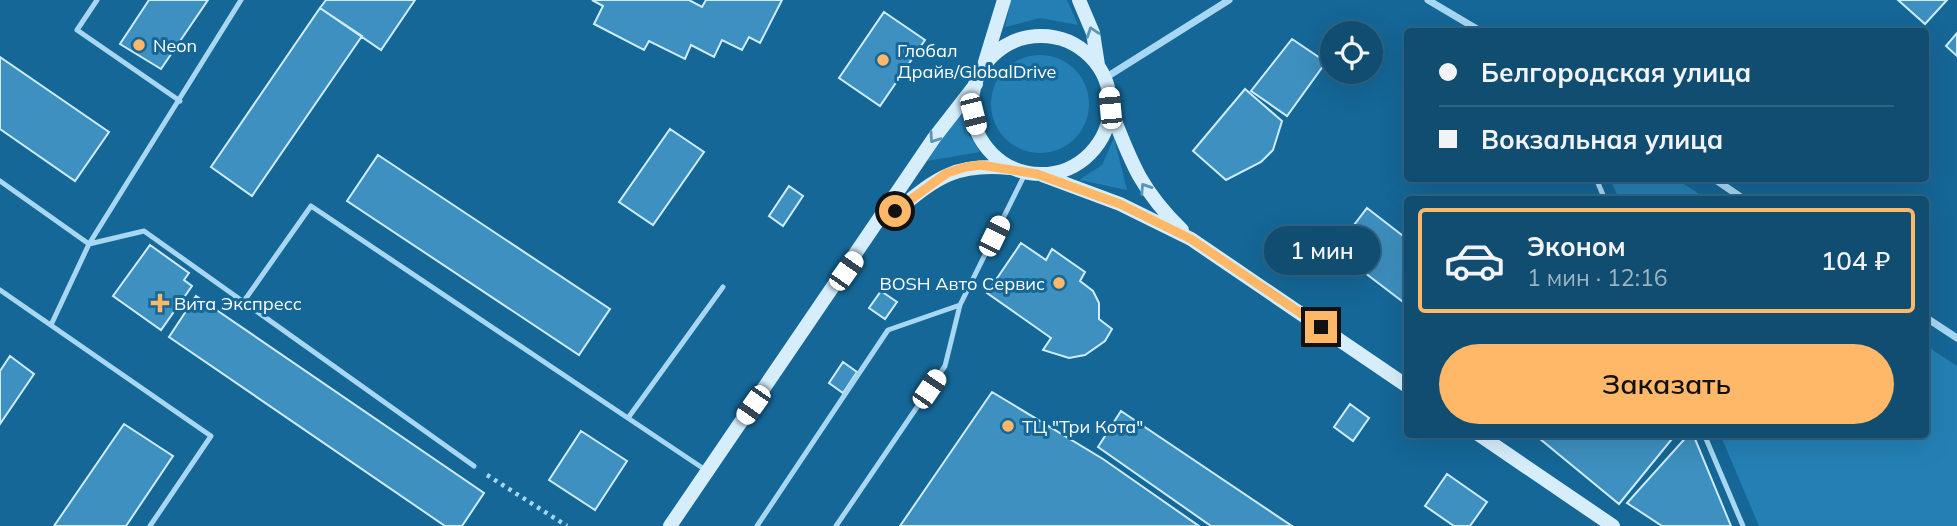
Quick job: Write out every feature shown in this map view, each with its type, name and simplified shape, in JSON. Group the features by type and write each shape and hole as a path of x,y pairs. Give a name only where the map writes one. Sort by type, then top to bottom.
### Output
{"main road":[{"path":"670,526 934,138 976,84 1004,0"},
{"path":"1079,0 1093,33 1110,108 1135,171 1146,190 1191,239"},
{"path":"982,69 1006,46 1039,36 1072,43 1101,72"},
{"path":"976,84 973,114 977,128 992,154 1026,172 1120,204 1191,239 1404,384"},
{"path":"876,226 947,173 981,165 1026,172 1068,169 1087,156 1102,138 1110,108"},
{"path":"1484,438 1613,526"}],"street":[{"path":"1101,72 1229,0"},
{"path":"1428,0 1475,28"},
{"path":"1719,182 1739,196"},
{"path":"1929,320 1957,338"}],"lane":[{"path":"97,0 78,30 180,101"},
{"path":"51,325 89,244 241,0"},
{"path":"836,526 945,366 960,305 1026,172"},
{"path":"0,181 89,244 144,232 474,466"},
{"path":"244,301 311,206 707,471"},
{"path":"628,418 723,287"},
{"path":"0,290 211,436 150,526"},
{"path":"757,526 888,330 960,305"},
{"path":"1706,438 1743,526"}],"path":[{"path":"474,466 566,526"}],"shaded area":[{"path":"1011,0 1067,0 1078,25 1040,18 1005,27"},
{"path":"1040,55 1059,59 1075,69 1085,85 1089,104 1085,123 1075,139 1059,149 1040,153 1021,149 1005,139 995,123 991,104 995,85 1005,69 1021,59"},
{"path":"965,105 967,131 980,152 927,161"},
{"path":"1114,138 1127,190 1079,180 1102,165"},
{"path":"1611,182 1681,182 1702,196 1618,196"},
{"path":"1929,348 1957,366 1957,526 1759,526 1722,438 1929,438"}],"building":[{"path":"149,0 208,0 161,69 120,44"},
{"path":"326,0 415,0 381,50 320,8"},
{"path":"592,0 689,0 702,7 706,0 782,0 760,43 749,37 742,50 722,40 714,57 691,45 685,59 649,41 644,50 594,24 603,6"},
{"path":"1898,0 1947,0 1925,24"},
{"path":"320,8 362,36 252,196 211,167"},
{"path":"884,12 925,40 880,106 839,78"},
{"path":"1957,33 1957,56 1946,46"},
{"path":"1292,39 1320,58 1320,70 1287,116 1251,91"},
{"path":"0,57 109,132 75,181 0,129"},
{"path":"1245,89 1282,121 1273,150 1261,162 1226,180 1193,151"},
{"path":"670,129 704,152 653,225 619,202"},
{"path":"378,155 610,309 579,355 347,201"},
{"path":"789,186 803,196 783,226 769,216"},
{"path":"1367,208 1404,237 1404,303 1335,250"},
{"path":"1021,243 1046,260 1052,249 1085,272 1080,281 1093,291 1099,303 1099,319 1112,329 1105,341 1085,355 1069,358 1043,350 1051,338 987,293"},
{"path":"150,245 189,273 184,280 192,286 161,330 113,296"},
{"path":"881,291 897,302 885,319 869,308"},
{"path":"196,296 484,493 462,526 445,526 169,337"},
{"path":"10,356 34,374 0,424 0,371"},
{"path":"843,362 857,372 843,393 829,383"},
{"name":"ТЦ \"Три Кота\"","path":"992,392 1103,459 1199,526 900,526"},
{"path":"1350,404 1369,418 1353,441 1334,427"},
{"path":"1121,411 1292,526 1211,526 1098,447"},
{"path":"124,424 173,456 126,526 54,526"},
{"path":"581,431 627,461 595,510 549,480"},
{"path":"1539,438 1673,438 1619,504"},
{"path":"1685,438 1695,438 1731,526 1662,526 1627,503"},
{"path":"1447,474 1487,502 1470,526 1454,526 1425,506"}],"place":[{"name":"Neon","path":"139,45"},
{"name":"Глобал Драйв/GlobalDrive","path":"883,60"},
{"name":"BOSH Авто Сервис","path":"1059,283"},
{"name":"Вита Экспресс","path":"160,303"},
{"name":"ТЦ \"Три Кота\"","path":"1008,426"}],"route":[{"path":"895,211 947,173 966,167 981,165 1037,174 1120,204 1191,239 1321,327"}]}
